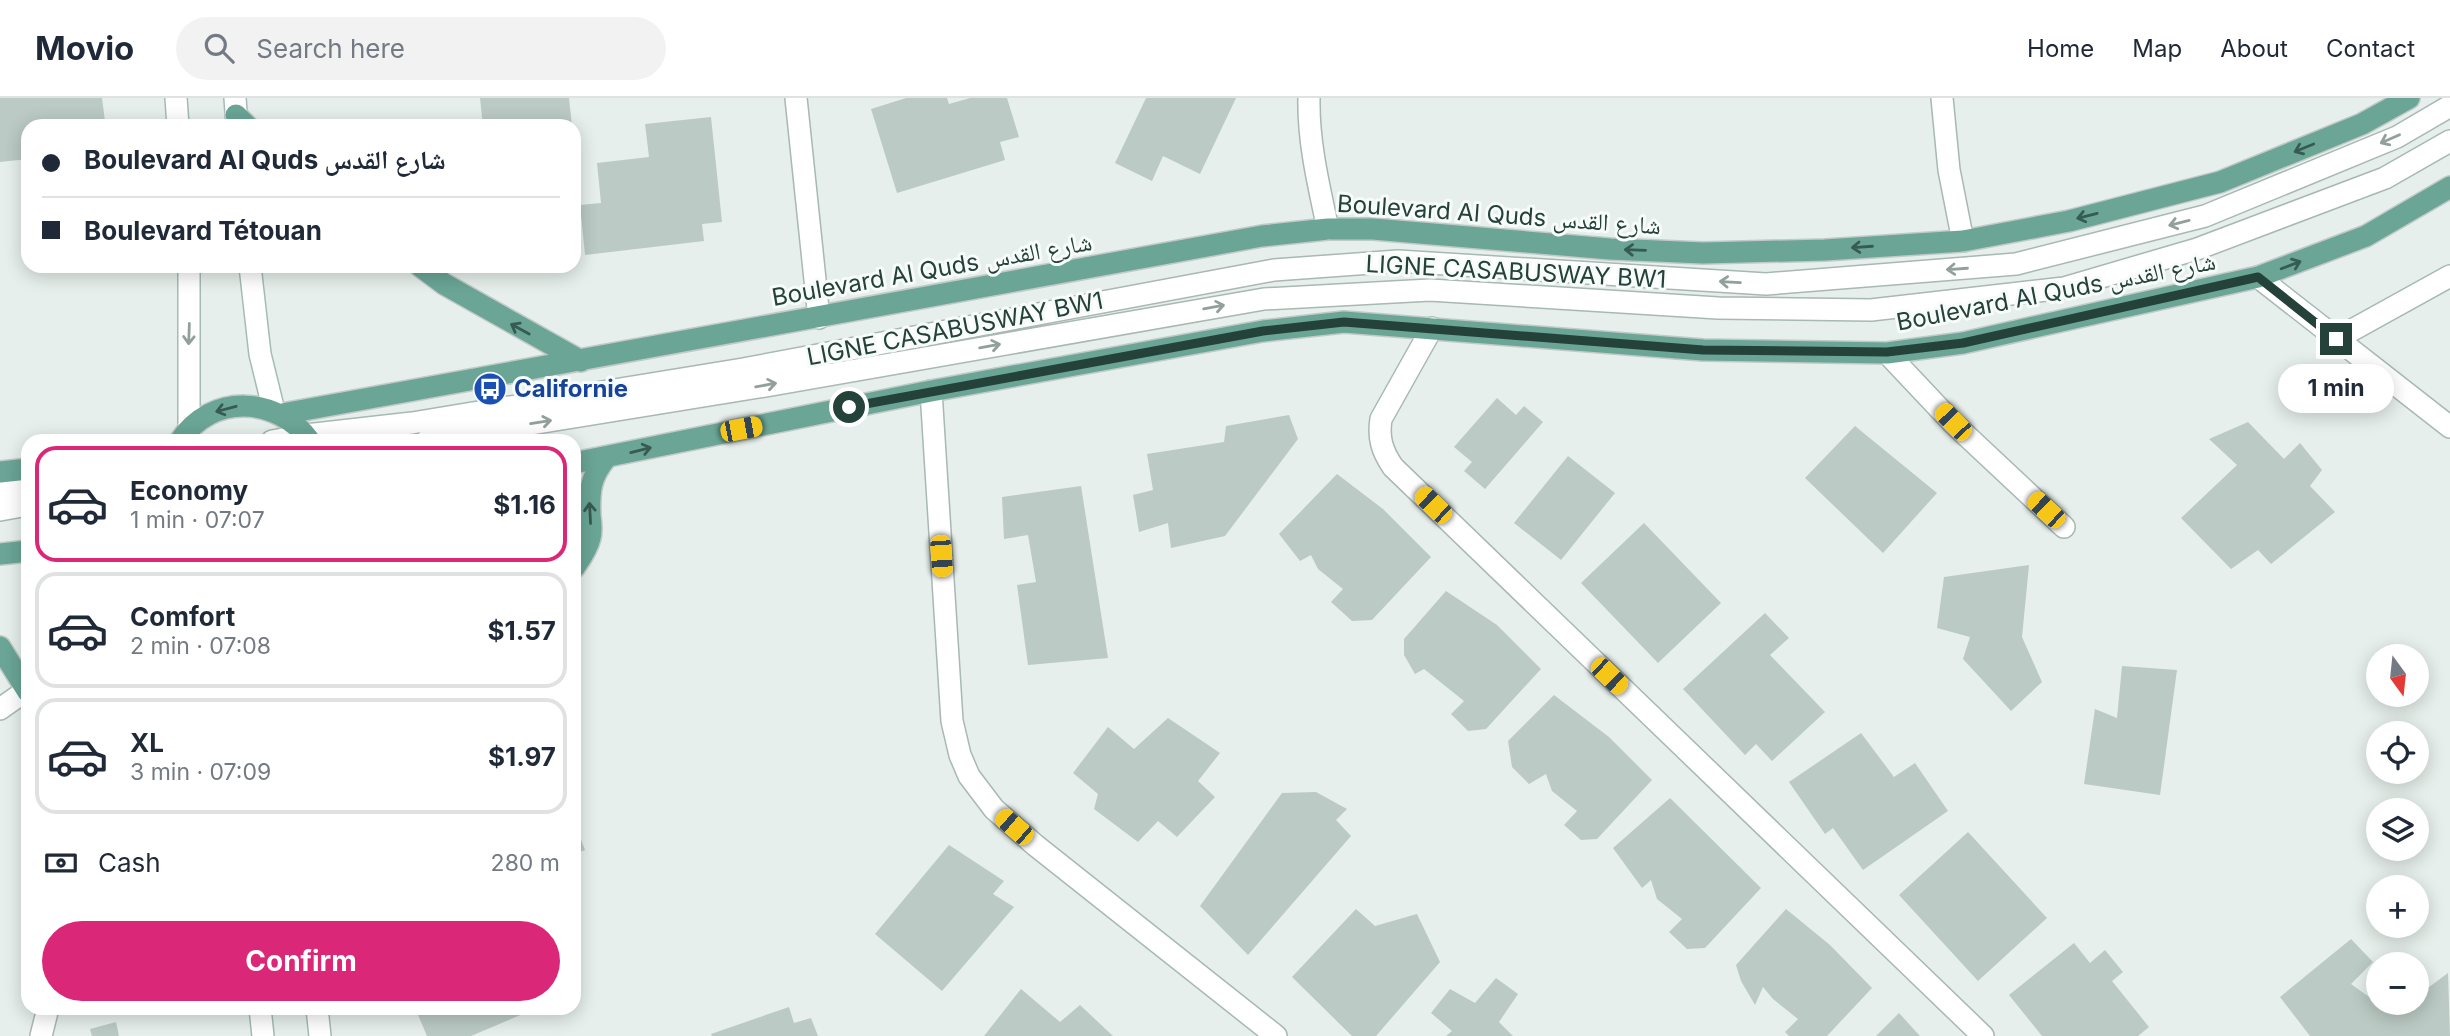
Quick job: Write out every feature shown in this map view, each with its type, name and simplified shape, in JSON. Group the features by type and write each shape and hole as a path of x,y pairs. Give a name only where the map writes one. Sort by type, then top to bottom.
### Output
{"main road":[{"name":"Boulevard Al Quds شارع القدس","path":"185,434 203,418 229,407 256,406 278,413 581,361 1262,236 1328,229 1373,229 1610,249 1703,253 1825,250 1963,241 2069,221 2220,182 2362,124 2409,98"},
{"name":"Boulevard Al Quds شارع القدس","path":"581,462 931,391 1263,331 1344,322 1703,350 1887,352 1963,343 2258,277 2366,236 2450,187"},
{"path":"429,273 444,285 581,361"},
{"path":"278,413 297,425 305,434"},
{"path":"581,558 591,536 591,483 606,458"},
{"path":"0,472 21,470"},
{"path":"0,554 21,552"},
{"path":"0,647 21,681"}],"street":[{"path":"176,98 178,119"},
{"path":"796,98 819,318"},
{"path":"1309,98 1315,162 1328,229"},
{"path":"1942,98 1949,170 1963,241"},
{"name":"LIGNE CASABUSWAY BW1","path":"334,434 743,369 1273,270 1398,261 1766,284 2016,264 2205,216 2397,137 2450,106"},
{"name":"LIGNE CASABUSWAY BW1","path":"469,434 759,387 1264,299 1430,289 1718,308 1871,310 2064,288 2197,249 2385,178 2450,141"},
{"path":"184,434 189,273"},
{"path":"251,273 260,354 278,413"},
{"path":"2336,339 2450,276"},
{"path":"2258,277 2450,427"},
{"path":"1432,328 1381,419 1381,446 1393,467 1983,1036"},
{"path":"1887,352 1953,422 2064,527"},
{"path":"931,391 952,721 960,755 969,776 994,809 1035,845 1276,1036"},
{"path":"0,493 21,488"},
{"path":"0,510 21,506"},
{"path":"0,709 21,695"},
{"path":"41,1036 46,1015"},
{"path":"261,1015 263,1036"},
{"path":"318,1015 320,1036"}],"building":[{"path":"0,98 102,98 105,119 21,119 21,160 0,162"},
{"path":"480,98 569,98 571,119 482,119"},
{"path":"906,98 947,98 949,104 970,98 1007,98 1019,137 1000,142 1005,160 897,193 871,109"},
{"path":"1146,98 1236,98 1200,174 1163,156 1152,181 1115,163"},
{"path":"711,117 722,222 702,224 704,241 585,255 581,205 601,203 597,163 649,157 645,124"},
{"path":"1497,398 1516,415 1524,406 1543,422 1485,489 1464,471 1472,462 1454,447"},
{"path":"1289,415 1298,439 1225,536 1171,548 1168,523 1139,532 1133,495 1153,490 1147,454 1224,442 1226,426"},
{"path":"2248,422 2284,459 2300,443 2322,470 2310,486 2335,512 2271,564 2258,550 2231,569 2181,518 2237,465 2209,439"},
{"path":"1855,426 1937,493 1883,553 1805,478"},
{"path":"1568,456 1615,493 1561,560 1514,523"},
{"path":"1337,474 1383,509 1431,557 1372,620 1352,621 1331,602 1343,589 1318,569 1311,555 1300,561 1279,534"},
{"path":"1081,486 1108,658 1028,665 1017,585 1036,582 1028,535 1004,539 1002,497"},
{"path":"1644,523 1721,603 1658,663 1581,583"},
{"path":"2029,565 2022,637 2042,682 2011,711 1963,659 1970,637 1937,628 1944,577"},
{"path":"1446,591 1497,625 1541,669 1486,729 1468,731 1451,714 1464,701 1424,669 1415,674 1404,655 1404,639"},
{"path":"1765,613 1789,638 1770,655 1825,712 1772,761 1756,744 1745,755 1683,689"},
{"path":"2122,666 2177,670 2160,795 2084,784 2095,709 2117,718"},
{"path":"1554,695 1609,737 1652,780 1597,839 1581,840 1564,825 1577,811 1552,791 1546,774 1529,784 1512,767 1508,741"},
{"path":"1168,718 1220,753 1198,781 1215,797 1177,837 1158,821 1138,842 1094,809 1098,794 1073,773 1108,727 1134,749"},
{"path":"1861,733 1894,777 1915,763 1948,811 1863,870 1833,828 1825,834 1789,782"},
{"path":"1316,792 1347,809 1336,820 1351,836 1248,955 1200,906 1282,793"},
{"path":"1670,798 1761,888 1705,948 1687,949 1669,932 1682,919 1657,899 1651,880 1642,888 1613,848"},
{"path":"1968,832 2047,918 1978,981 1899,895"},
{"path":"949,845 1004,881 993,894 1014,907 942,991 875,934"},
{"path":"1356,909 1375,926 1417,914 1440,962 1376,1036 1352,1036 1292,977"},
{"path":"1786,909 1830,945 1872,988 1827,1036 1789,1036 1785,1032 1798,1019 1773,999 1763,987 1755,1005 1741,981 1736,965"},
{"path":"2351,939 2366,955 2366,969 2351,984 2366,995 2366,1015 2429,1015 2429,987 2448,973 2450,1036 2310,1036 2280,997"},
{"path":"2074,943 2090,963 2105,950 2123,972 2112,981 2149,1027 2138,1036 2042,1036 2009,995"},
{"path":"1496,978 1518,994 1499,1022 1513,1036 1446,1036 1452,1031 1431,1013 1450,989 1475,1003"},
{"path":"1021,989 1060,1022 1080,1005 1113,1036 984,1036"},
{"path":"789,1007 794,1023 811,1018 818,1036 711,1034"},
{"path":"1899,1013 1920,1036 1876,1036"},
{"path":"418,1015 520,1015 471,1036 427,1036"},
{"path":"116,1022 119,1036 92,1036 90,1029"}],"place":[{"name":"Californie","path":"490,389"}],"route":[{"path":"849,407 1263,331 1344,322 1703,350 1887,352 1963,343 2258,277 2336,339"}]}
